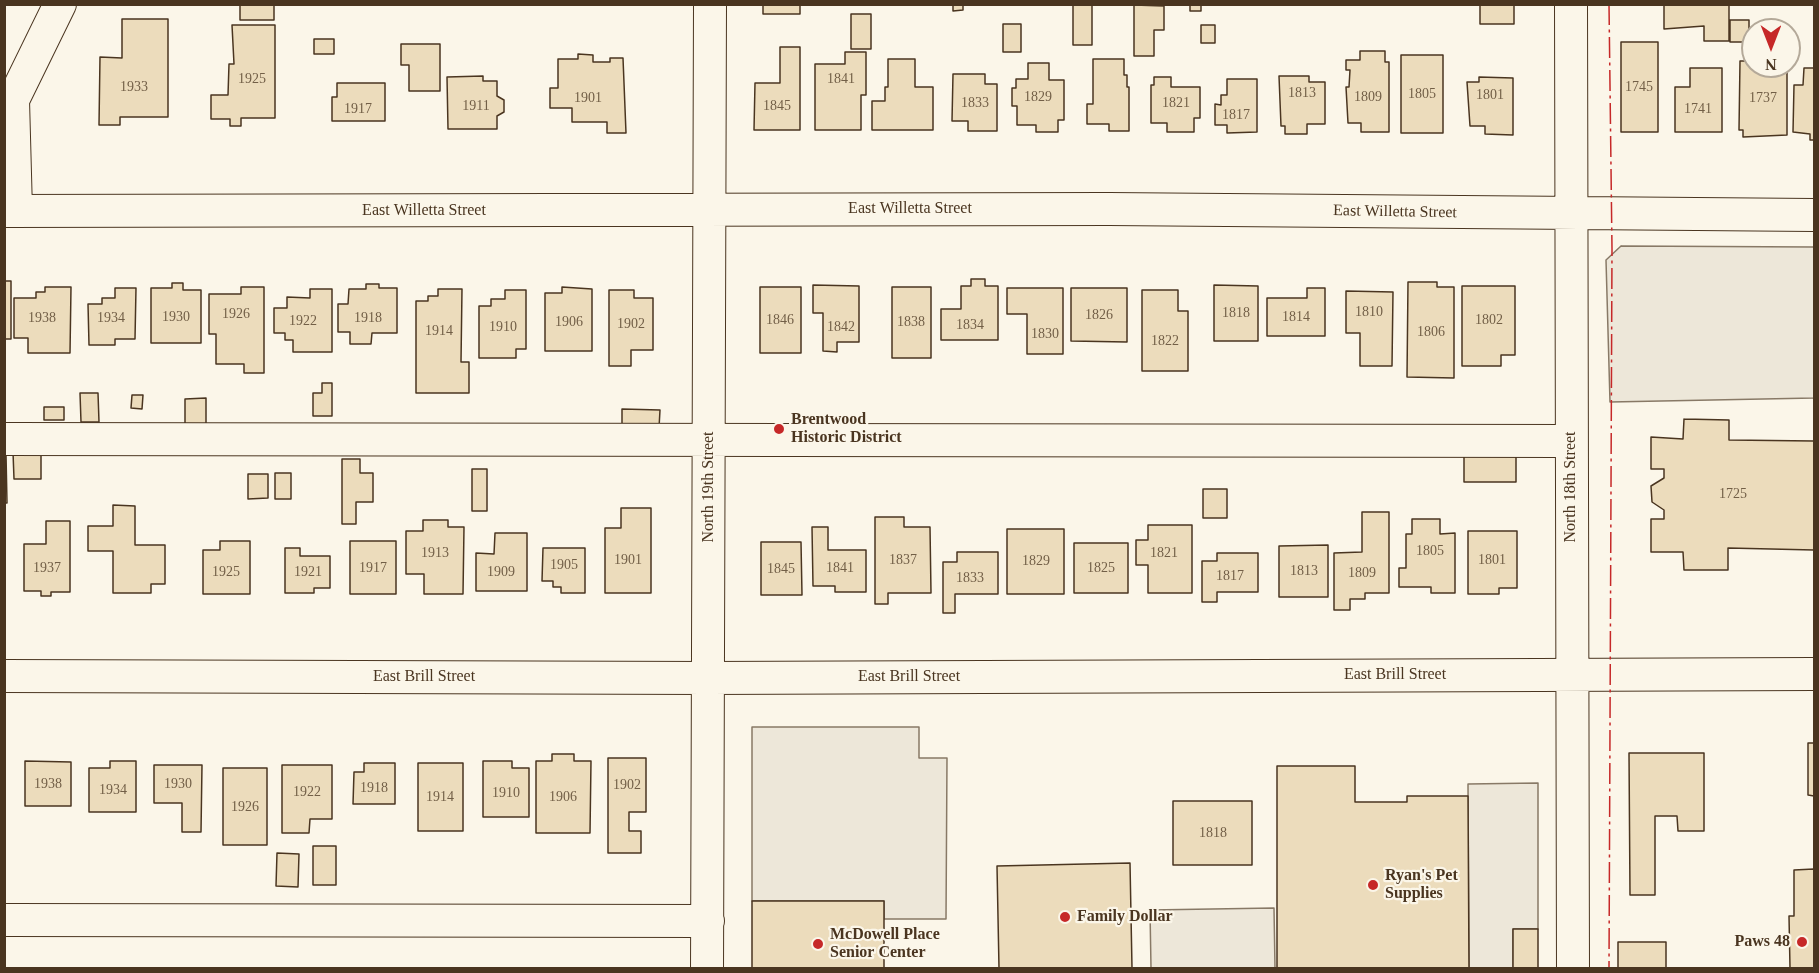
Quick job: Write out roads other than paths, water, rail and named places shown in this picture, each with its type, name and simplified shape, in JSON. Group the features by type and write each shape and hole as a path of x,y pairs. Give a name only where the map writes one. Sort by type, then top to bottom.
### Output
{"street":[{"path":"10,211 14,100 60,4"},
{"name":"North 19th Street","path":"708,969 710,4"},
{"name":"North 18th Street","path":"1571,4 1573,969"},
{"name":"East Willetta Street","path":"10,211 1109,209 1815,215"},
{"path":"4,439 709,438 1571,441"},
{"name":"East Brill Street","path":"4,676 708,678 1815,674"},
{"path":"4,920 708,921"}],"place":[{"name":"Brentwood Historic District","path":"779,429"},
{"name":"Ryan's Pet Supplies","path":"1373,885"},
{"name":"Family Dollar","path":"1065,917"},
{"name":"Paws 48","path":"1802,942"},
{"name":"McDowell Place Senior Center","path":"818,944"}]}
